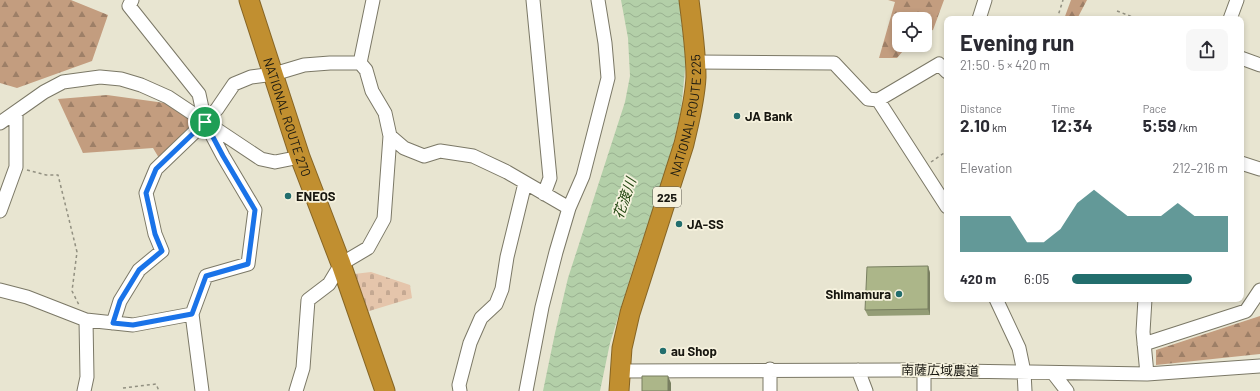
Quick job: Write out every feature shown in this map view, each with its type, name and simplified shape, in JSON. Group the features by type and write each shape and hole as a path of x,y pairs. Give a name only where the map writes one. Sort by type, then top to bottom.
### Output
{"highway":[{"name":"NATIONAL ROUTE 270","path":"249,0 300,157 341,264 385,391"},
{"name":"NATIONAL ROUTE 225","path":"619,391 623,342 630,313 684,144 690,118 694,95 696,62 689,0"}],"street":[{"path":"132,0 129,6 199,94 205,122 255,210 248,264 206,276 192,314 202,391"},
{"path":"360,63 373,0"},
{"path":"533,0 550,178 544,194"},
{"path":"526,391 542,307 556,252 569,208 583,176 608,78 605,43 598,0"},
{"path":"980,16 985,0"},
{"path":"1231,16 1237,0"},
{"path":"1244,59 1260,65"},
{"path":"696,62 834,63 868,99 878,100 939,64 944,69"},
{"path":"113,323 120,301 139,270 162,251 155,234 146,193 156,169 205,122 234,84 251,76 274,74 304,65 360,63 366,70 372,91 385,114 390,136 384,219 368,248 341,264 329,284 308,300 303,368 296,391"},
{"path":"0,123 44,92 64,82 100,77 122,79 141,85 168,97 261,159 275,162 300,157"},
{"path":"878,100 944,202"},
{"path":"0,211 16,167 16,112"},
{"path":"390,136 404,148 424,156 440,151 473,156 507,172 569,208"},
{"path":"1244,164 1260,169"},
{"path":"460,391 459,385 470,343 481,318 496,304 502,289 507,257 525,183"},
{"path":"0,290 27,297 86,320 133,325 192,314"},
{"path":"1144,344 1246,311 1260,290"},
{"path":"997,302 1019,348 1024,372 1024,391"},
{"path":"1145,302 1144,344 1147,374"},
{"path":"84,391 87,377 86,320"},
{"name":"南薩広域農道","path":"620,371 770,369 1147,374 1260,366"},
{"path":"770,369 770,391"},
{"path":"858,370 866,391"},
{"path":"924,370 924,391"},
{"path":"1052,373 1067,391"}],"path":[{"path":"1058,16 1063,0"},
{"path":"1117,11 1130,16"},
{"path":"921,168 944,154"},
{"path":"16,167 46,176 58,174 77,252 72,291 86,320"},
{"path":"123,388 156,384 159,391"}],"green space":[{"path":"0,0 71,0 108,15 92,61 17,88 0,83"},
{"path":"888,0 944,0 932,30 932,12 892,12 895,2"},
{"path":"1071,0 1087,0 1079,16 1065,16"},
{"path":"892,12 892,52 902,52 897,58 879,58"},
{"path":"107,95 165,103 194,122 159,158 153,148 83,153 58,99"},
{"path":"371,272 410,285 412,298 366,312 354,274"},
{"path":"1260,316 1260,354 1156,365 1156,350"}],"water":[{"name":"花渡川","path":"621,0 679,0 686,60 681,111 669,162 638,253 610,343 600,391 543,391 568,278 625,102 630,76 628,38"}],"building":[{"name":"Shimamura","path":"928,266 928,309 865,310 867,267"},
{"path":"642,376 668,376 668,391 642,391"}],"place":[{"name":"JA Bank","path":"737,116"},
{"name":"ENEOS","path":"288,196"},
{"name":"JA-SS","path":"679,224"},
{"name":"Shimamura","path":"899,294"},
{"name":"au Shop","path":"663,351"}],"route":[{"path":"205,122 255,210 248,264 206,276 192,314 133,325 113,323 120,301 139,270 162,251 155,234 146,193 156,169 205,122"}]}
